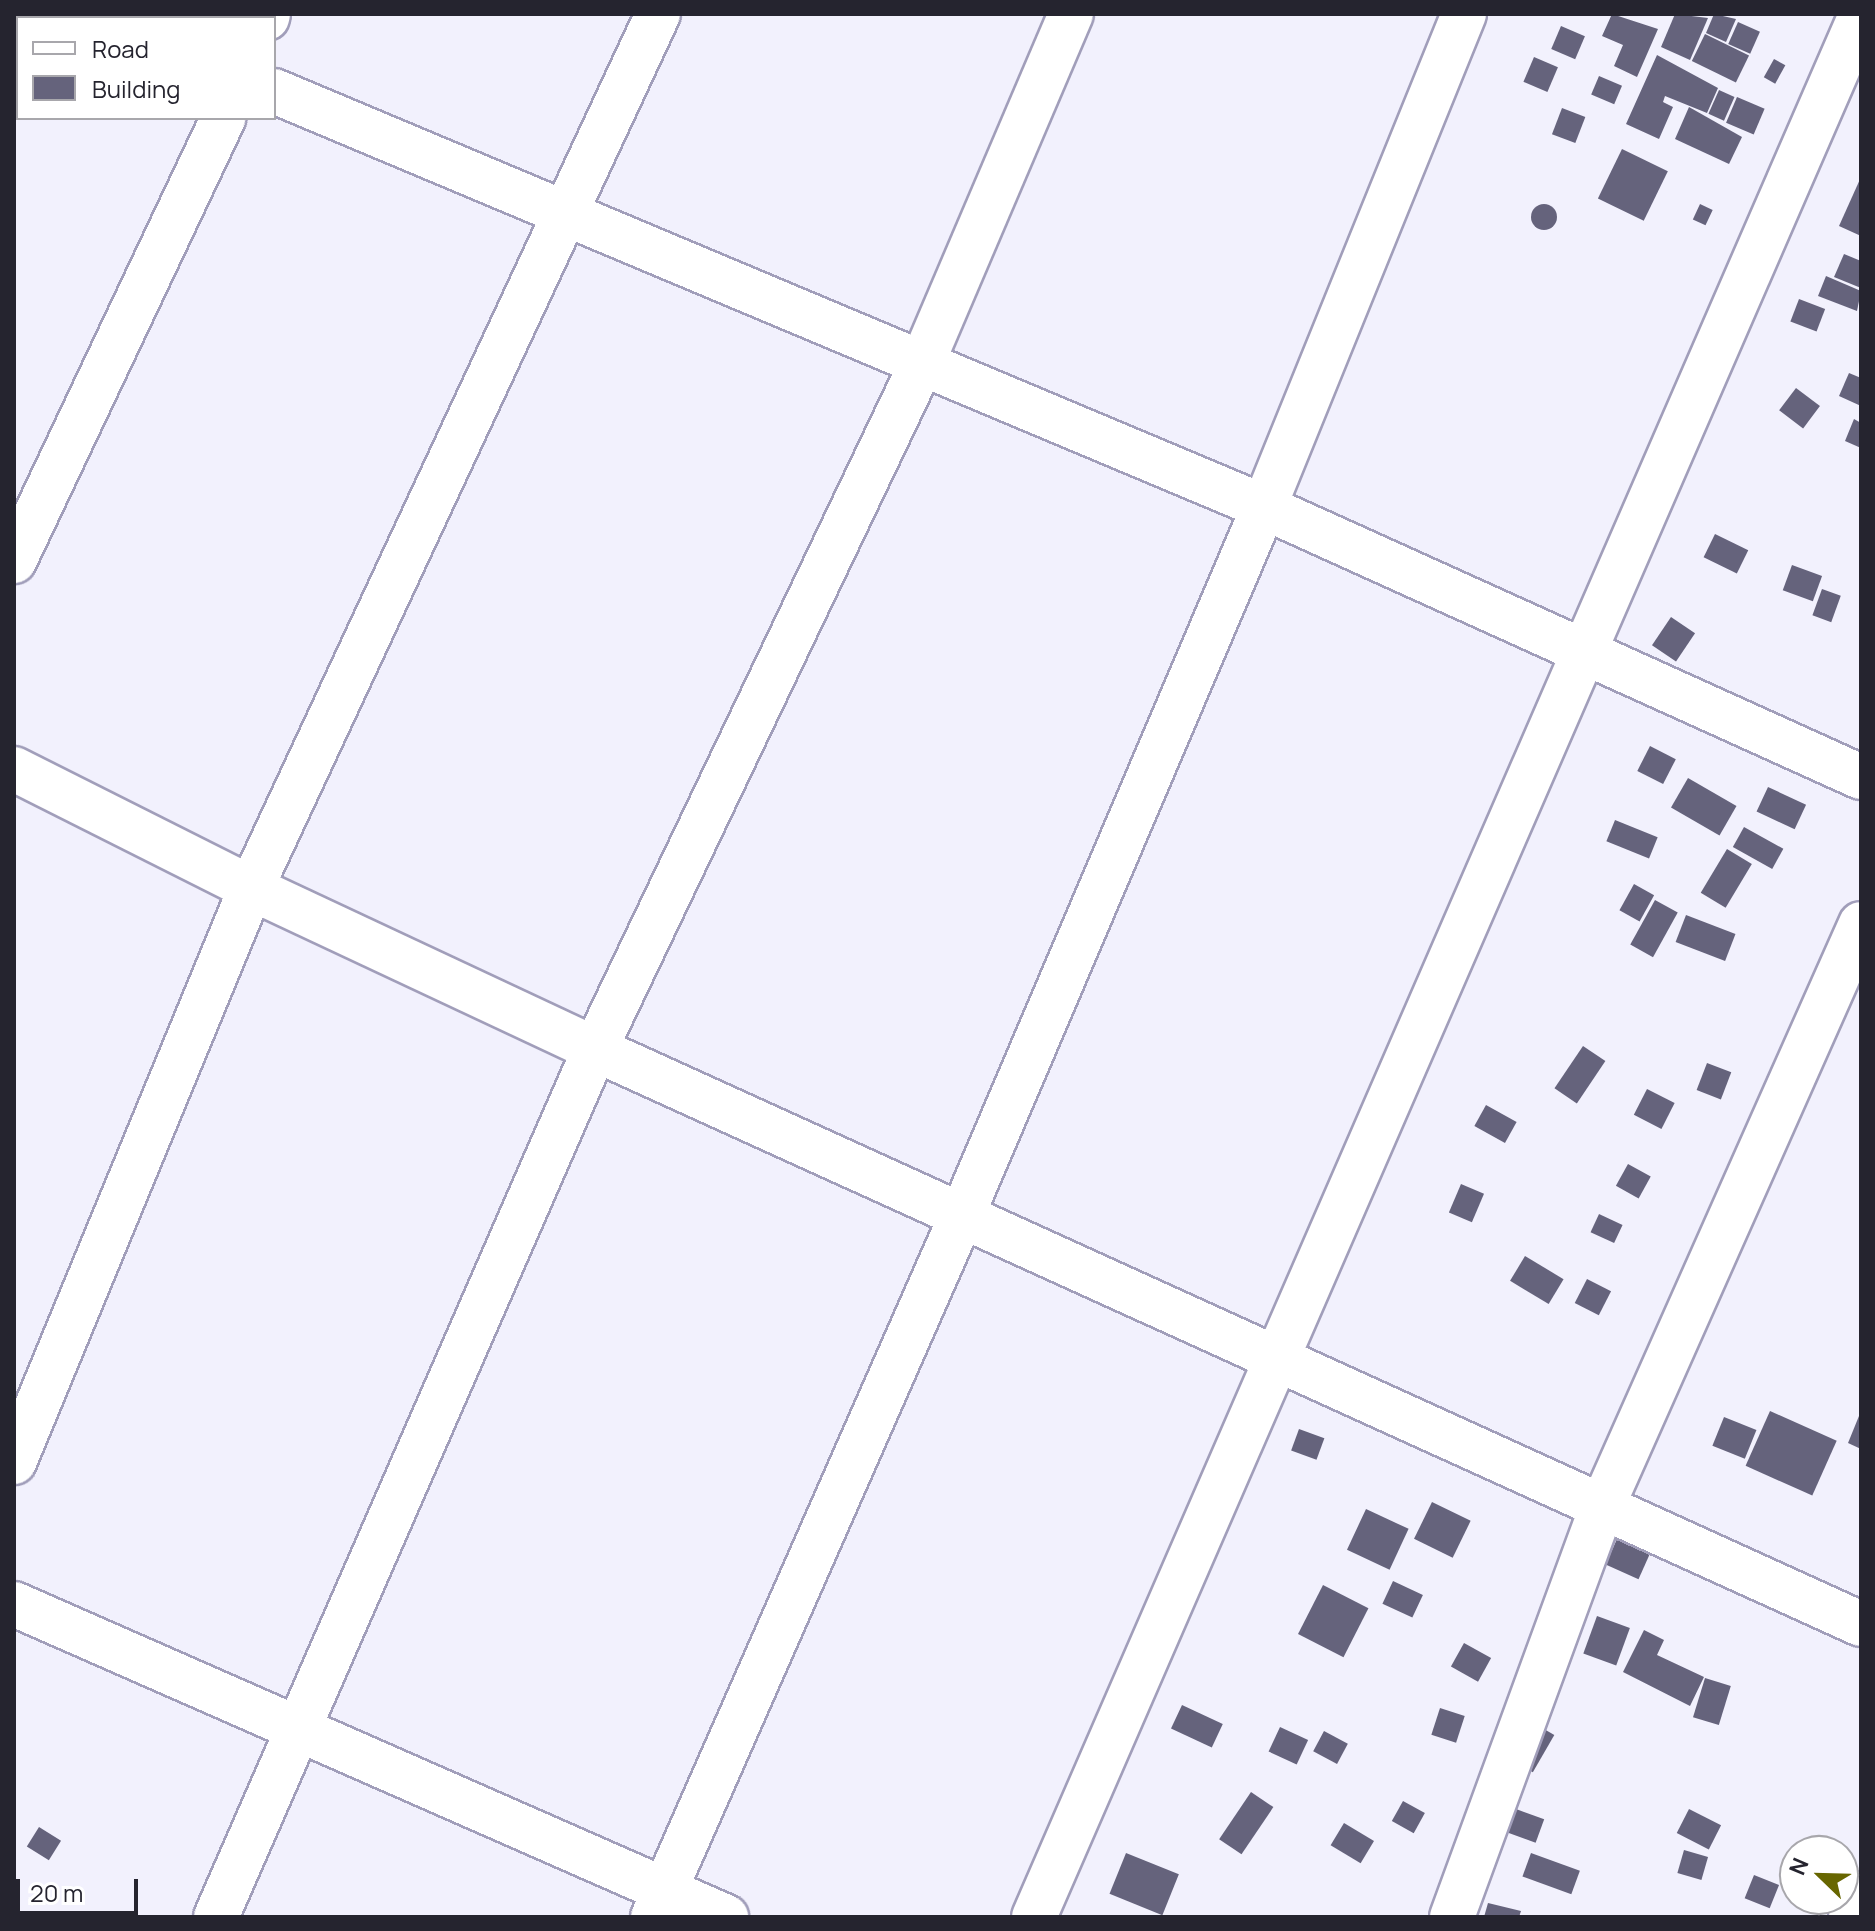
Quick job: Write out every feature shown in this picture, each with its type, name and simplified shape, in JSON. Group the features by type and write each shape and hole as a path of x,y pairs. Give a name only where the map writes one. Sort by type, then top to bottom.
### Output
{"street":[{"path":"14,1462 251,888 658,14"},
{"path":"216,1917 595,1049 923,361 1071,14"},
{"path":"659,1903 962,1215 1264,507 1464,14"},
{"path":"1034,1917 1861,15"},
{"path":"276,92 566,216 923,361 1264,507 1584,649 1861,777"},
{"path":"14,561 222,120"},
{"path":"14,769 251,888 595,1049 1279,1358 1601,1509 1861,1624"},
{"path":"1452,1917 1601,1509 1861,924"},
{"path":"14,1604 299,1726 659,1903 726,1917"},
{"path":"1851,1917 1861,1894"}],"building":[{"path":"1612,14 1658,29 1637,77 1614,66 1623,45 1602,36"},
{"path":"1675,14 1708,18 1690,60 1661,47"},
{"path":"1714,14 1736,19 1726,42 1706,33"},
{"path":"1738,22 1760,32 1750,54 1728,44"},
{"path":"1561,26 1585,36 1575,59 1551,49"},
{"path":"1705,34 1749,55 1736,82 1692,61"},
{"path":"1657,55 1718,88 1707,113 1665,96 1663,102 1673,107 1659,139 1626,124"},
{"path":"1534,57 1558,67 1547,92 1523,82"},
{"path":"1774,59 1785,65 1775,84 1764,77"},
{"path":"1599,76 1622,86 1614,104 1591,94"},
{"path":"1719,90 1735,97 1724,121 1708,114"},
{"path":"1737,97 1765,109 1754,134 1726,123"},
{"path":"1689,107 1742,137 1729,164 1675,139"},
{"path":"1562,108 1585,117 1575,143 1552,134"},
{"path":"1622,149 1668,171 1644,221 1598,198"},
{"path":"1861,177 1861,236 1839,226"},
{"path":"1544,204 1553,208 1557,217 1553,226 1544,230 1535,226 1531,217 1535,208"},
{"path":"1700,204 1713,210 1706,225 1693,219"},
{"path":"1844,254 1861,261 1861,288 1834,277"},
{"path":"1826,276 1861,291 1857,311 1818,296"},
{"path":"1799,299 1825,309 1817,331 1790,321"},
{"path":"1849,373 1861,378 1861,406 1839,396"},
{"path":"1796,388 1820,406 1803,428 1779,410"},
{"path":"1854,419 1861,423 1861,448 1845,441"},
{"path":"1715,534 1748,550 1737,574 1704,557"},
{"path":"1792,565 1822,576 1813,601 1783,590"},
{"path":"1822,589 1841,596 1831,622 1812,615"},
{"path":"1671,617 1695,633 1676,661 1652,645"},
{"path":"1650,746 1676,759 1663,784 1637,771"},
{"path":"1688,778 1736,806 1719,835 1671,807"},
{"path":"1768,787 1806,805 1795,829 1757,811"},
{"path":"1615,820 1658,837 1649,859 1606,841"},
{"path":"1744,827 1783,849 1772,869 1733,847"},
{"path":"1727,849 1752,864 1726,908 1701,893"},
{"path":"1634,884 1654,895 1640,921 1619,910"},
{"path":"1655,900 1678,913 1653,957 1630,945"},
{"path":"1686,915 1735,934 1725,961 1676,942"},
{"path":"1583,1046 1605,1061 1577,1103 1554,1088"},
{"path":"1707,1063 1731,1072 1721,1099 1697,1090"},
{"path":"1647,1089 1675,1103 1661,1129 1634,1115"},
{"path":"1486,1105 1517,1122 1505,1143 1474,1126"},
{"path":"1628,1164 1651,1177 1639,1198 1616,1186"},
{"path":"1461,1184 1484,1194 1472,1222 1449,1213"},
{"path":"1599,1214 1623,1225 1614,1243 1591,1232"},
{"path":"1525,1256 1564,1279 1549,1304 1510,1281"},
{"path":"1587,1279 1611,1291 1599,1315 1575,1303"},
{"path":"1770,1411 1837,1441 1812,1496 1746,1466"},
{"path":"1861,1411 1861,1449 1848,1443"},
{"path":"1724,1417 1756,1430 1745,1459 1712,1446"},
{"path":"1299,1429 1324,1438 1317,1460 1291,1451"},
{"path":"1432,1502 1471,1521 1453,1558 1414,1539"},
{"path":"1366,1509 1409,1529 1390,1570 1347,1550"},
{"path":"1617,1539 1650,1554 1638,1579 1606,1565"},
{"path":"1393,1581 1423,1595 1412,1618 1382,1604"},
{"path":"1323,1585 1368,1608 1343,1657 1298,1634"},
{"path":"1597,1616 1630,1628 1616,1666 1583,1654"},
{"path":"1644,1630 1664,1640 1657,1655 1704,1677 1690,1706 1623,1672"},
{"path":"1464,1643 1491,1658 1478,1682 1451,1667"},
{"path":"1705,1678 1731,1686 1719,1725 1693,1717"},
{"path":"1182,1705 1223,1724 1212,1748 1171,1729"},
{"path":"1440,1708 1465,1716 1456,1743 1431,1735"},
{"path":"1537,1725 1554,1735 1533,1772 1516,1762"},
{"path":"1280,1727 1308,1740 1297,1765 1269,1751"},
{"path":"1324,1731 1348,1744 1337,1764 1313,1751"},
{"path":"1251,1792 1273,1807 1242,1854 1219,1839"},
{"path":"1403,1801 1425,1813 1414,1833 1392,1821"},
{"path":"1516,1809 1544,1819 1536,1843 1507,1832"},
{"path":"1689,1809 1721,1825 1709,1849 1677,1833"},
{"path":"1344,1823 1374,1841 1361,1863 1331,1845"},
{"path":"39,1827 61,1841 49,1860 27,1847"},
{"path":"1684,1850 1708,1857 1701,1880 1677,1873"},
{"path":"1126,1853 1179,1874 1162,1915 1110,1894"},
{"path":"1531,1853 1580,1871 1571,1894 1522,1876"},
{"path":"1754,1875 1779,1885 1770,1908 1745,1898"},
{"path":"1488,1903 1521,1911 1519,1917 1484,1917"}]}
